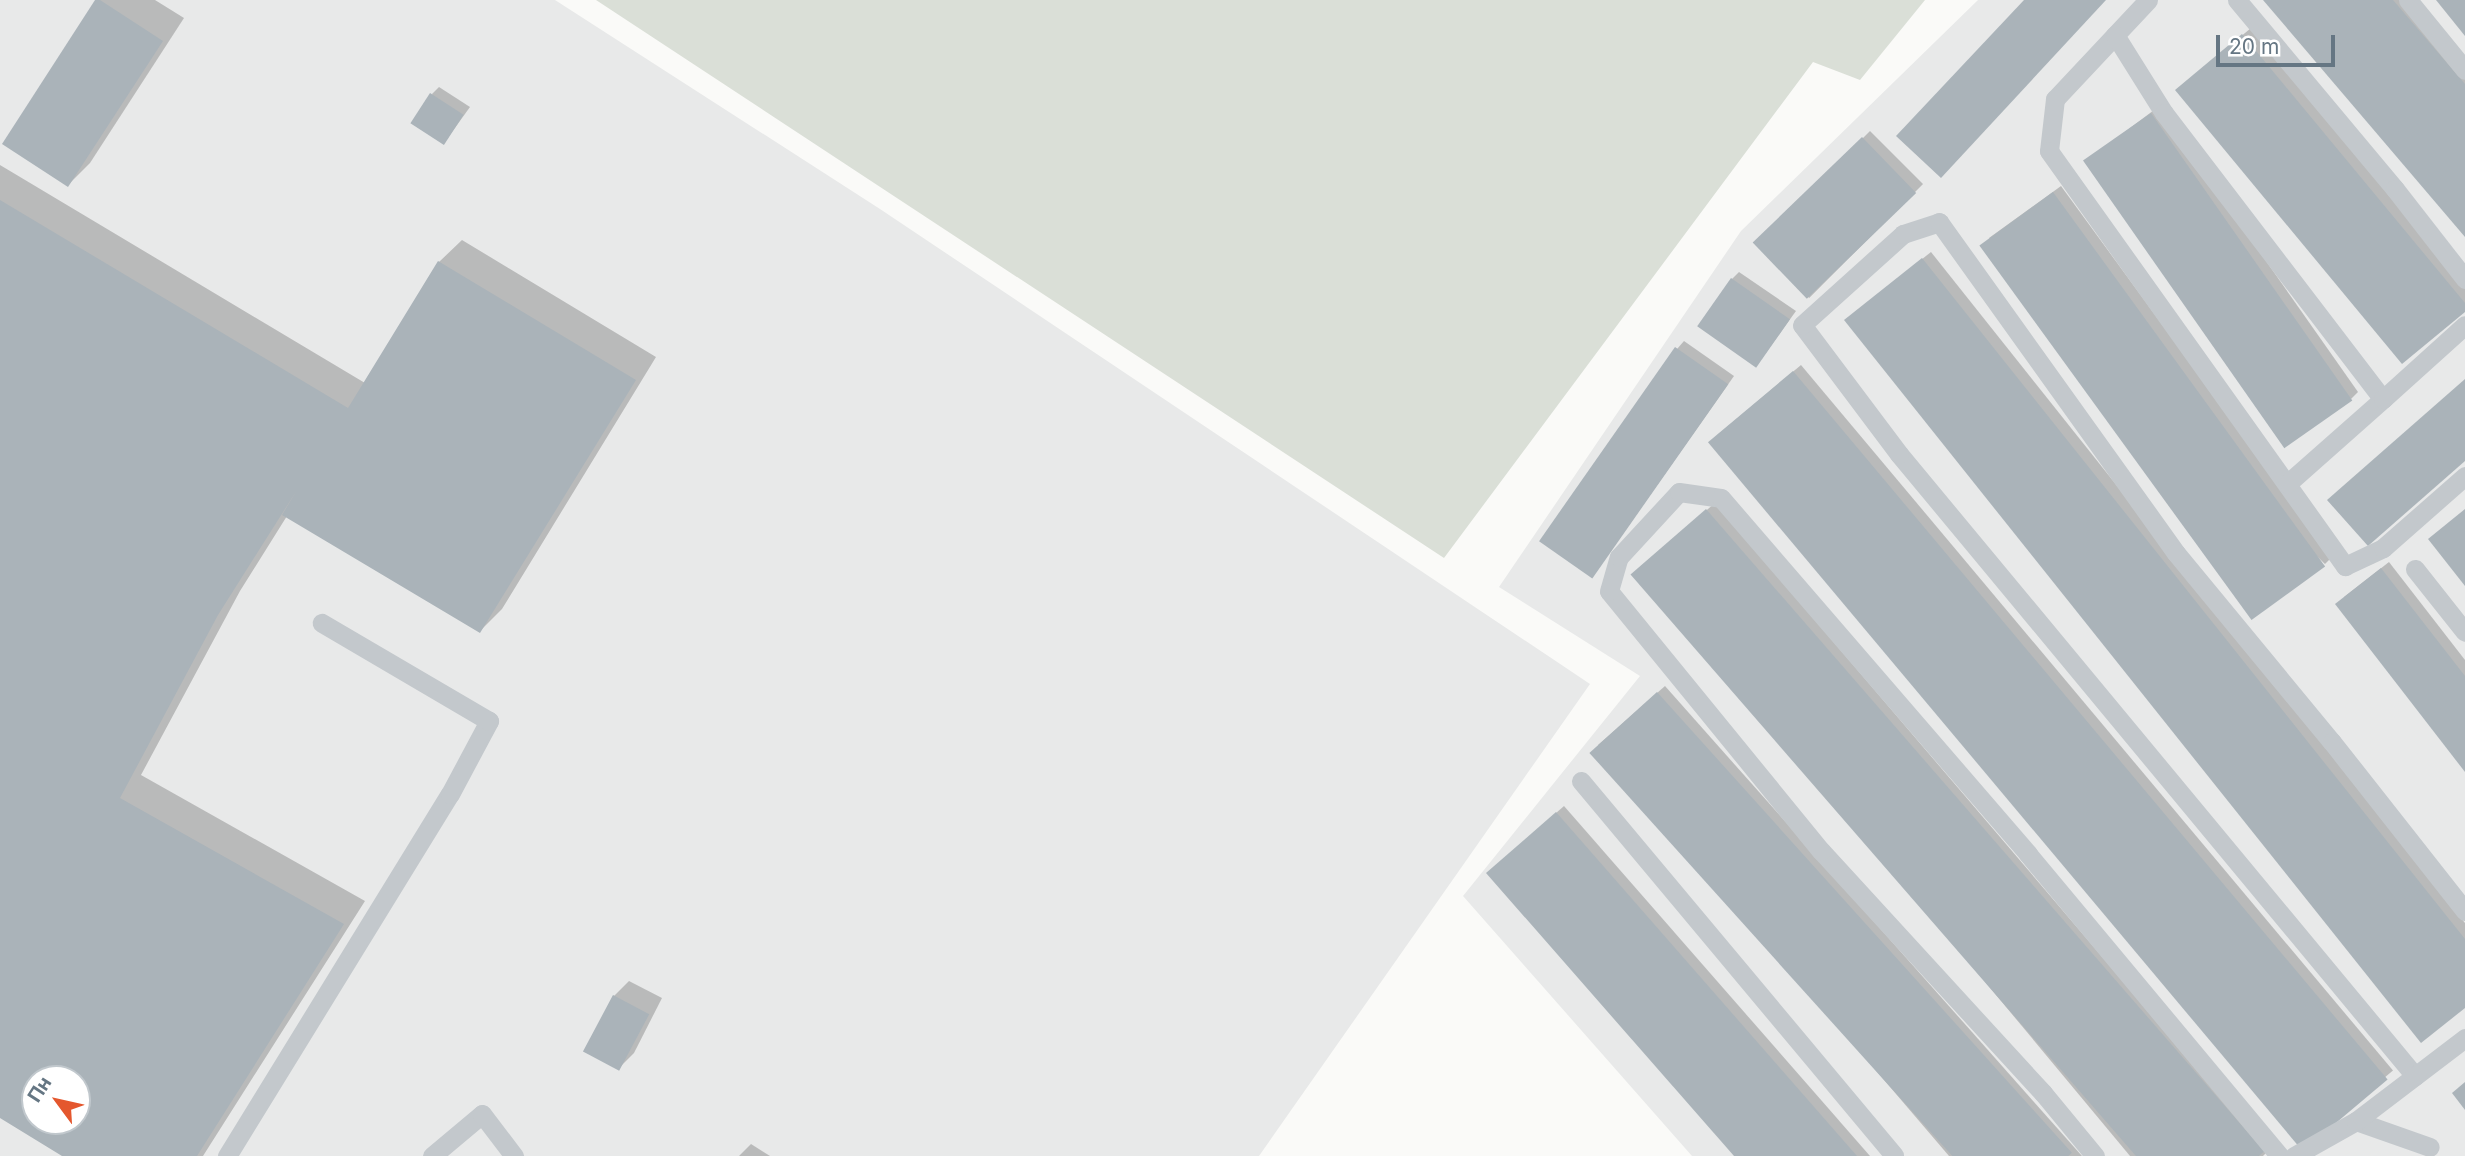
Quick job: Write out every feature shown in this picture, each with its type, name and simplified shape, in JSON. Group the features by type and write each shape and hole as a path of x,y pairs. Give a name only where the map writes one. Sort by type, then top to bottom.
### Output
{"lane":[{"path":"2148,0 2055,99 2049,151 2345,566 2383,548 2465,476"},
{"path":"2237,0 2395,189 2465,279"},
{"path":"2407,0 2465,70"},
{"path":"2115,35 2164,113 2383,399"},
{"path":"2415,1076 1899,454 1802,325 1903,234 1939,222 2176,553 2332,741 2465,911"},
{"path":"2287,484 2465,325"},
{"path":"2095,1156 2043,1093 1821,851 1609,591 1619,557 1679,492 1721,498 2028,854 2280,1156"},
{"path":"2415,569 2465,632"},
{"path":"227,1156 450,794 489,721 323,623"},
{"path":"1581,781 1894,1156"},
{"path":"2294,1156 2357,1121 2465,1038"},
{"path":"432,1156 482,1114 514,1156"},
{"path":"2357,1121 2430,1147"}],"shaded area":[{"path":"0,0 555,0 880,209 1590,684 1259,1156 0,1156"},
{"path":"596,0 1925,0 1860,80 1813,62 1444,558"},
{"path":"1978,0 2465,0 2465,1156 1692,1156 1463,896 1640,676 1499,587 1741,231"}],"building":[{"path":"95,0 100,0 163,41 68,187 2,144"},
{"path":"2024,0 2106,0 1941,178 1896,136"},
{"path":"2263,0 2393,0 2465,84 2465,237"},
{"path":"2436,0 2465,0 2465,36"},
{"path":"2242,34 2465,303 2465,312 2402,364 2175,90"},
{"path":"430,93 464,115 444,145 410,123"},
{"path":"2151,113 2352,401 2284,448 2083,161"},
{"path":"1862,137 1916,193 1807,299 1753,243"},
{"path":"2053,192 2325,567 2252,620 1979,245"},
{"path":"0,200 348,408 438,261 636,380 480,633 282,515 297,490 218,615 120,798 344,924 197,1156 62,1156 28,1135 91,1135 91,1065 21,1065 21,1131 0,1118"},
{"path":"1922,258 2465,939 2465,1008 2421,1043 1844,320"},
{"path":"1731,278 1790,319 1756,368 1697,326"},
{"path":"1675,347 1728,384 1592,578 1539,541"},
{"path":"1793,371 2388,1080 2303,1151 1708,442"},
{"path":"2465,379 2465,461 2368,546 2327,500"},
{"path":"1706,509 2264,1151 2259,1156 2136,1156 1631,575"},
{"path":"2465,509 2465,586 2428,539"},
{"path":"2381,568 2465,676 2465,772 2335,604"},
{"path":"1657,692 2072,1153 2068,1156 1952,1156 1589,753"},
{"path":"1556,812 1857,1156 1734,1156 1486,873"},
{"path":"613,995 649,1014 619,1071 583,1052"},
{"path":"2465,1082 2465,1110 2452,1093"}]}
